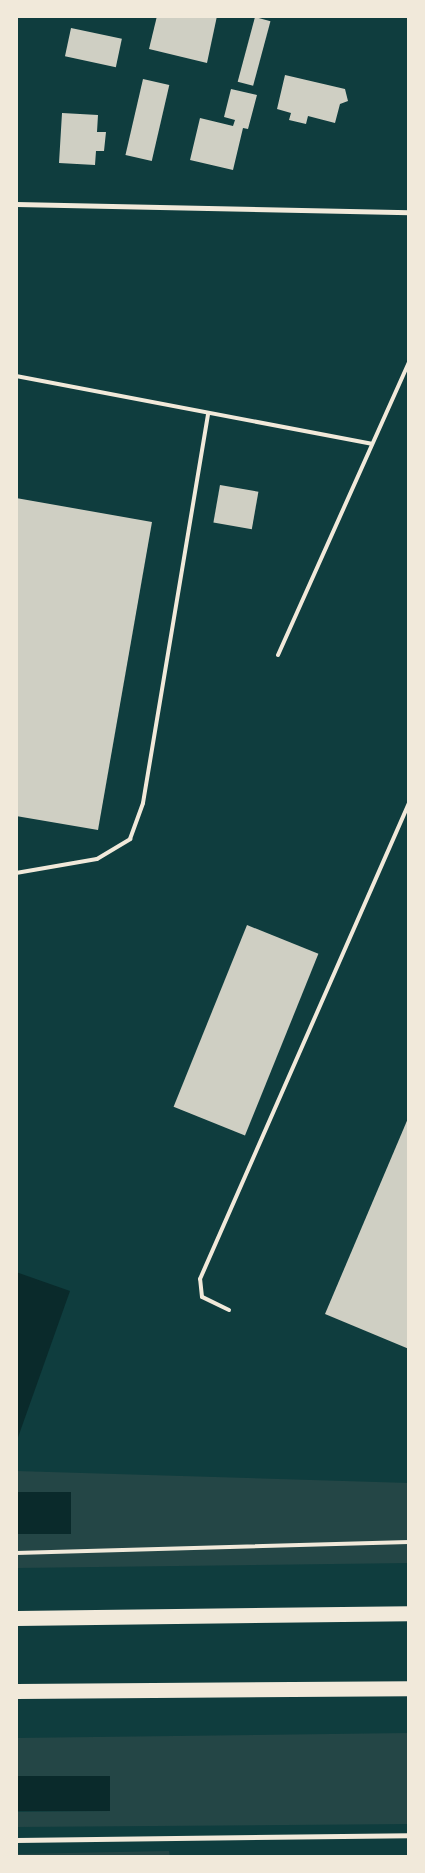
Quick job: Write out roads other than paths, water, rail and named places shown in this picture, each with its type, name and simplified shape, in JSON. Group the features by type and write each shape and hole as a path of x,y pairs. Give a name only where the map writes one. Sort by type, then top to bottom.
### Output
{"highway":[{"path":"16,1618 409,1613"},
{"path":"16,1691 409,1688"}],"street":[{"path":"16,204 409,212"},
{"path":"16,1840 409,1835"}],"lane":[{"path":"278,655 409,362"},
{"path":"16,376 372,444"},
{"path":"16,873 97,859 130,839 143,803 208,413"},
{"path":"229,1310 202,1297 200,1279 409,803"},
{"path":"16,1553 409,1542"}]}
